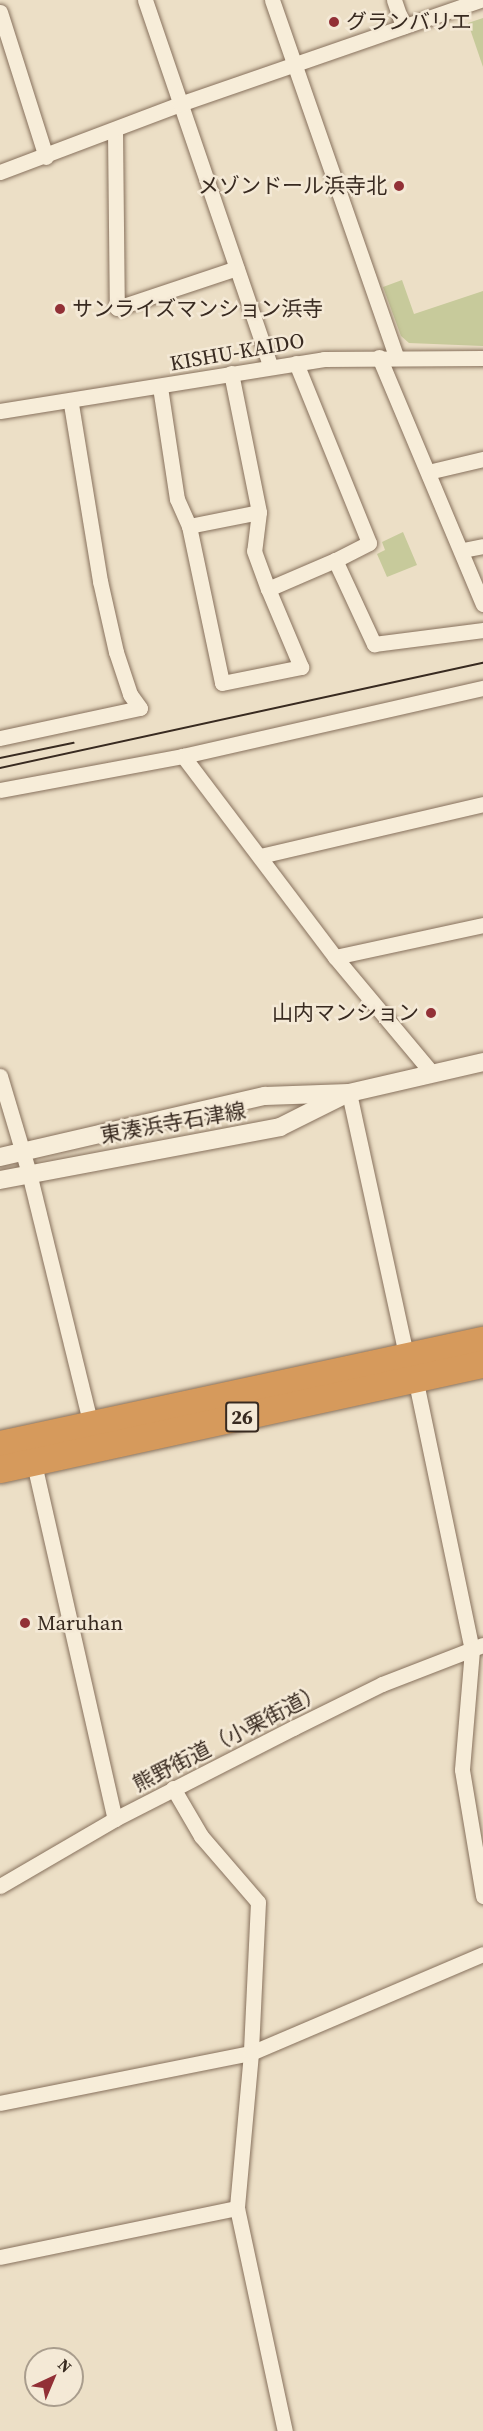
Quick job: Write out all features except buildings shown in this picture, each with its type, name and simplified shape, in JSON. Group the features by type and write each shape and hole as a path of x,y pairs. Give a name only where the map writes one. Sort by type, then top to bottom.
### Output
{"highway":[{"name":"26","path":"0,1444 483,1340"},
{"name":"26","path":"0,1469 483,1364"}],"street":[{"path":"145,0 271,367"},
{"path":"272,0 396,356"},
{"path":"394,0 403,26"},
{"path":"0,172 115,131 180,104 480,0"},
{"path":"0,12 46,157"},
{"path":"115,131 117,308 237,268"},
{"name":"KISHU-KAIDO","path":"0,411 71,403 296,363 396,356 483,358"},
{"path":"379,357 463,550 483,603"},
{"path":"268,590 369,543 296,363"},
{"path":"160,387 177,500 189,526 222,682 301,667 254,551 259,512 231,373"},
{"path":"0,738 140,708 130,694 116,652 100,581 71,403"},
{"path":"428,472 483,459"},
{"path":"189,526 259,512"},
{"path":"463,550 483,546"},
{"path":"335,560 374,644 483,630"},
{"path":"0,790 183,756 483,688"},
{"path":"183,756 335,957 432,1073"},
{"path":"260,856 483,804"},
{"path":"335,957 483,925"},
{"name":"東湊浜寺石津線","path":"0,1157 265,1096 349,1093 483,1062"},
{"path":"0,1076 24,1152 89,1418"},
{"path":"349,1093 404,1346"},
{"name":"東湊浜寺石津線","path":"0,1180 280,1126 349,1093"},
{"path":"417,1387 478,1647 462,1770 483,1896"},
{"path":"35,1468 115,1819"},
{"name":"熊野街道（小栗街道）","path":"0,1886 173,1788 382,1684 478,1647"},
{"path":"173,1788 201,1836 258,1902 251,2053 237,2208 285,2431"},
{"path":"0,2103 251,2053 483,1954"},
{"path":"0,2257 237,2208"}],"green space":[{"path":"483,18 483,67 468,23"},
{"path":"402,280 414,314 483,291 483,346 409,343 401,336 383,287"},
{"path":"403,532 417,565 387,577 377,554 385,550 382,542"}],"tram line":[{"path":"0,768 483,663"},
{"path":"0,758 73,743"}],"place":[{"name":"グランバリエ","path":"334,22"},
{"name":"メゾンドール浜寺北","path":"399,186"},
{"name":"サンライズマンション浜寺","path":"60,309"},
{"name":"山内マンション","path":"431,1013"},
{"name":"Maruhan","path":"25,1623"}]}
